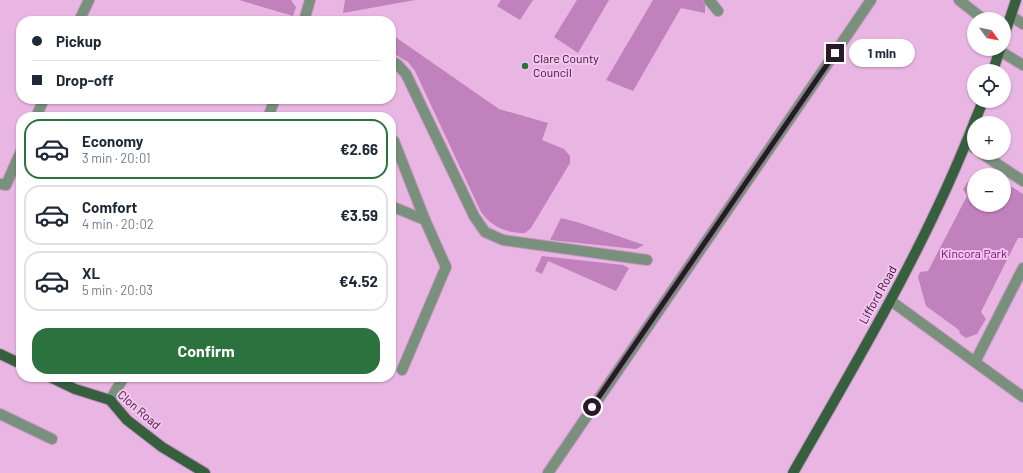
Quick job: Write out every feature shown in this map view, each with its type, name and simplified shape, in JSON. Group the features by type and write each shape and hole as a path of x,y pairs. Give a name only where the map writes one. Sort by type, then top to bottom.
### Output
{"main road":[{"path":"1011,13 1016,0"},
{"name":"Lifford Road","path":"792,473 891,301 967,152"},
{"path":"0,354 16,362"},
{"name":"Clon Road","path":"60,382 75,389 110,400 127,420 162,447 205,473"}],"street":[{"path":"81,16 89,0"},
{"path":"305,16 310,0"},
{"path":"709,0 718,11"},
{"path":"548,473 871,0"},
{"path":"959,0 974,12"},
{"path":"1011,17 1023,24"},
{"path":"1009,56 1023,65"},
{"path":"396,64 406,74 474,216 485,232 503,240 647,260"},
{"path":"396,146 425,220 446,266 402,370"},
{"path":"992,160 1023,181"},
{"path":"0,184 6,185 16,162"},
{"path":"396,208 425,220"},
{"path":"975,362 1023,268"},
{"path":"891,301 1023,397"},
{"path":"110,400 121,382"},
{"path":"0,414 52,439"}],"green space":[{"path":"239,0 291,0 296,7 293,16"},
{"path":"345,0 415,0 343,13"},
{"path":"501,0 533,0 520,20 497,6"},
{"path":"577,0 609,0 578,53 554,37"},
{"path":"653,0 703,0 705,3 705,13 681,8 633,91 606,80"},
{"path":"396,37 499,109 548,123 542,140 564,149 570,156 570,163 531,228 525,233 512,232 500,228 490,222 481,212 415,71 408,62 396,55"},
{"name":"Kincora Park","path":"967,183 967,196 963,189"},
{"name":"Kincora Park","path":"1011,186 1023,194 1023,238 1018,238 981,312 986,319 977,334 966,338 960,334 959,330 926,306 918,277 920,272 928,271 967,196 967,212 1011,212"},
{"path":"561,218 644,245 636,249 550,240"},
{"path":"542,256 623,265 629,268 616,291 548,261 542,274 535,271"}],"place":[{"name":"Clare County Council","path":"525,66"}],"route":[{"path":"592,407 835,53"}]}
